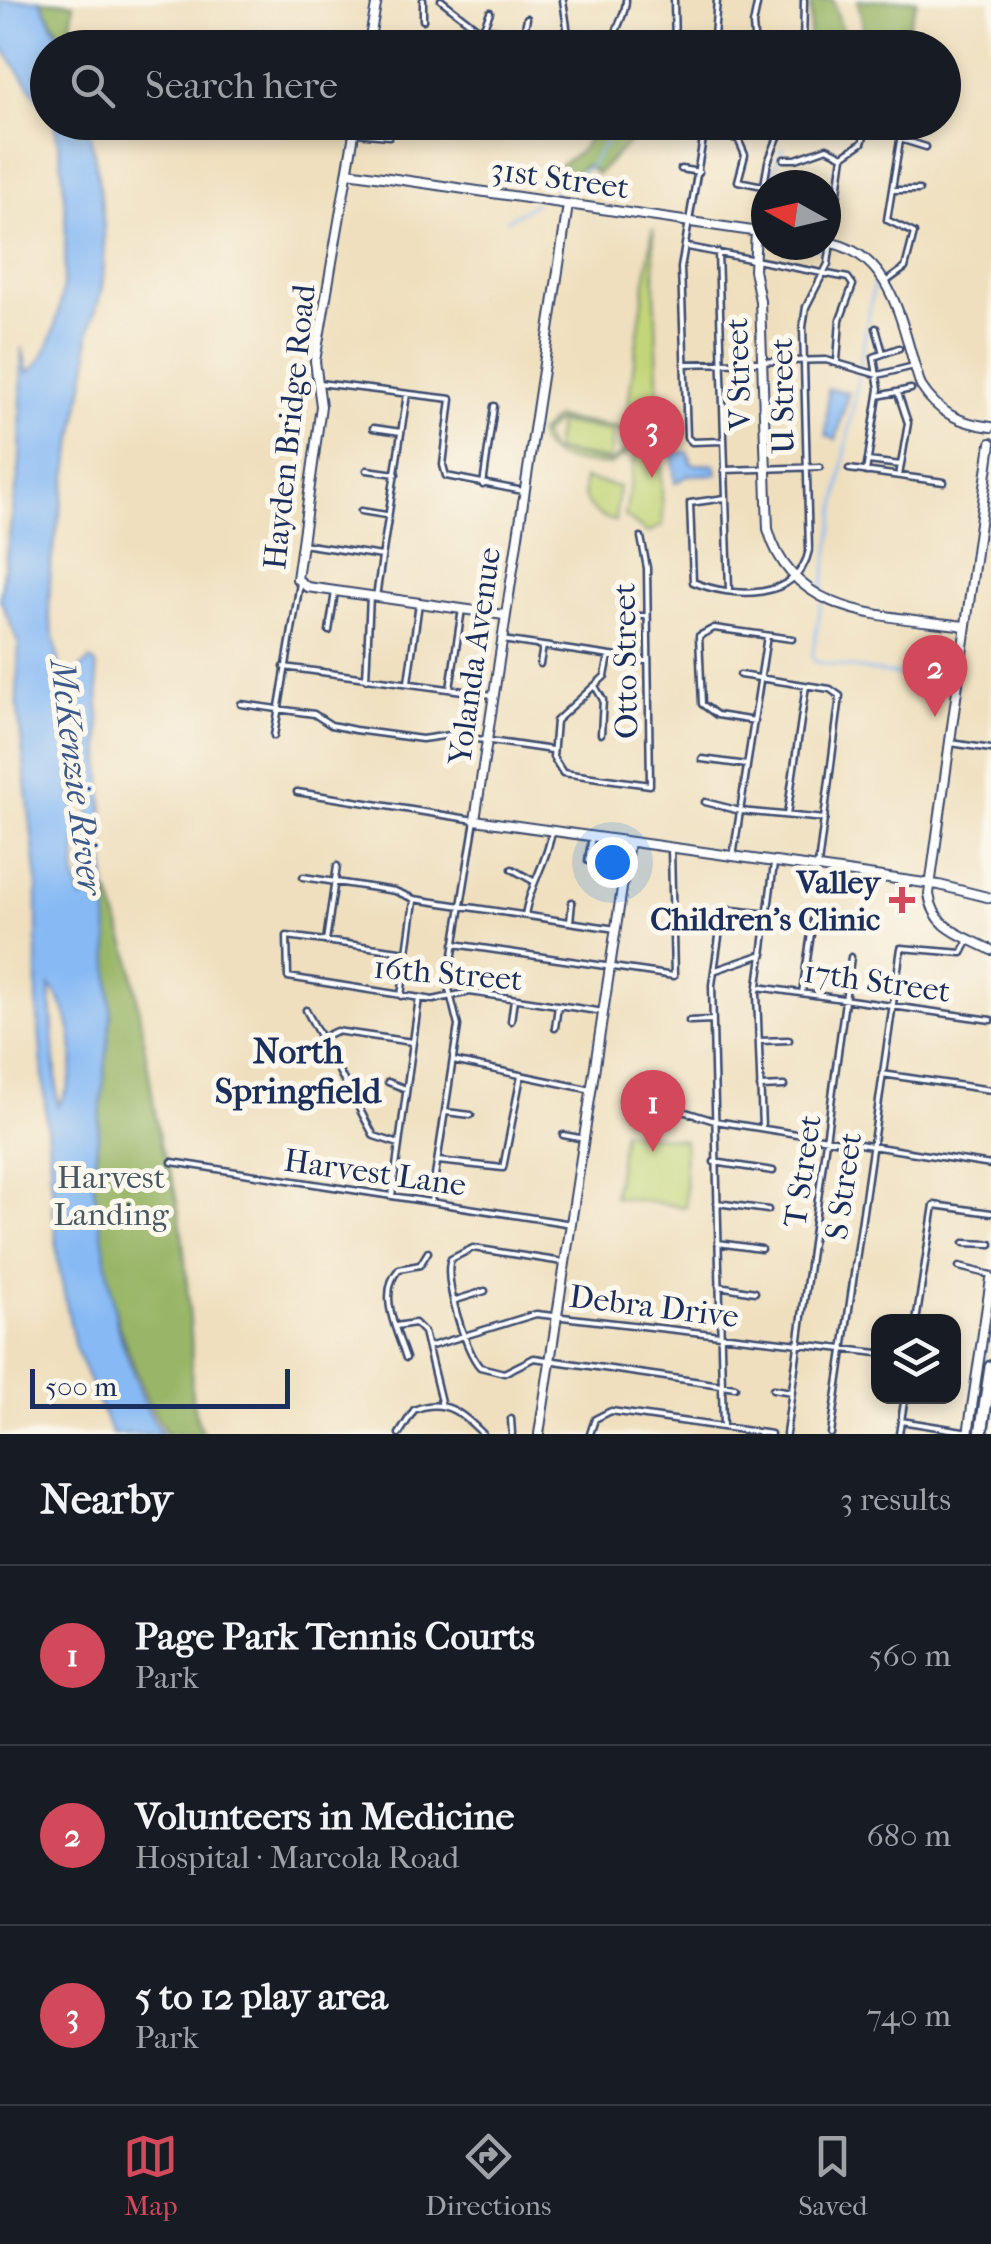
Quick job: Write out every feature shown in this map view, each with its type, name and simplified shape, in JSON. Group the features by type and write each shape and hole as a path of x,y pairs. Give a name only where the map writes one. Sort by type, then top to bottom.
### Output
{"highway":[{"path":"977,1433 991,1367"},
{"path":"977,1433 991,1411"}],"street":[{"path":"371,30 376,0"},
{"path":"423,0 424,20"},
{"path":"441,0 470,26 490,30"},
{"path":"563,0 567,30"},
{"path":"616,30 625,12 626,0"},
{"path":"674,0 675,30"},
{"path":"714,30 717,0"},
{"path":"753,30 758,0"},
{"path":"804,0 804,30"},
{"path":"483,29 490,12"},
{"path":"525,30 527,18"},
{"name":"Hayden Bridge Road","path":"274,736 300,583 296,575 321,406 315,362 353,140"},
{"path":"703,140 692,223 681,268 688,440 723,441"},
{"path":"740,140 745,155 738,181 751,184"},
{"name":"V Street","path":"769,170 778,140"},
{"path":"784,159 796,160 827,148 843,156 863,140"},
{"path":"886,281 905,268 914,230 888,222 900,140"},
{"path":"903,140 926,147"},
{"name":"U Street","path":"841,170 843,156"},
{"path":"681,170 699,172"},
{"name":"31st Street","path":"348,172 751,231"},
{"path":"893,190 920,190"},
{"name":"Yolanda Avenue","path":"431,1202 458,1018 450,997 454,944 568,204"},
{"path":"841,245 859,250 886,281 921,386 942,411 964,422 991,427"},
{"path":"688,246 751,256"},
{"path":"718,252 729,590"},
{"name":"V Street","path":"754,260 763,361 768,529 777,555 792,577 830,603 964,624"},
{"path":"772,260 848,278 852,285 840,320 837,361"},
{"name":"U Street","path":"792,577 803,566 809,550 806,310 825,272 827,260"},
{"path":"876,328 883,353"},
{"path":"866,472 878,396 874,357 899,348"},
{"path":"684,364 837,361 878,375 914,366"},
{"path":"319,383 452,400 442,465 446,476 523,491"},
{"path":"878,396 911,389"},
{"path":"898,393 908,424 900,476"},
{"path":"366,679 373,596 407,394"},
{"path":"483,484 494,406"},
{"path":"373,428 401,432"},
{"path":"991,443 930,884 938,918 991,950"},
{"path":"868,461 901,465"},
{"path":"724,470 820,467"},
{"path":"849,469 944,482"},
{"path":"367,470 396,474"},
{"path":"725,498 690,503 692,576 696,584 766,594 792,577"},
{"path":"362,511 386,514"},
{"name":"Otto Street","path":"552,750 556,767 564,773 650,785 644,616 647,568 641,537"},
{"path":"302,544 382,556"},
{"path":"300,583 504,615"},
{"path":"329,631 335,591"},
{"path":"408,682 419,604"},
{"path":"450,689 462,609"},
{"path":"630,616 644,616"},
{"path":"754,721 706,710 700,697 697,640 702,632 714,628 792,639"},
{"path":"733,857 767,636"},
{"path":"500,640 646,661"},
{"path":"540,664 543,646"},
{"path":"240,704 314,714 337,727 355,730 552,750 559,715 605,676 609,656"},
{"path":"284,667 493,695"},
{"path":"740,675 838,693 842,705 818,869"},
{"path":"787,815 806,685"},
{"path":"595,686 603,700 601,734"},
{"path":"355,730 356,722"},
{"path":"398,728 398,736"},
{"path":"947,742 991,749"},
{"path":"702,759 746,765"},
{"path":"297,792 930,884 991,898"},
{"path":"705,802 740,811 825,819"},
{"path":"525,915 535,882 545,866 552,831"},
{"path":"588,861 592,836"},
{"path":"539,1434 629,842"},
{"path":"454,944 674,976 672,848"},
{"path":"762,1128 757,987 774,863"},
{"path":"337,866 326,941 407,952"},
{"path":"512,868 535,882"},
{"path":"303,877 395,891 414,899 616,928"},
{"path":"400,996 414,899"},
{"path":"570,922 572,902"},
{"path":"724,1427 714,1162 714,971 722,908 768,914"},
{"path":"802,993 814,914"},
{"name":"16th Street","path":"326,941 288,936 288,977 400,996 450,997 470,992 604,1012"},
{"name":"S Street","path":"831,1434 902,945 962,953 969,939"},
{"path":"714,971 763,954"},
{"name":"T Street","path":"786,1434 852,956"},
{"name":"17th Street","path":"757,987 991,1020"},
{"path":"392,1196 419,998"},
{"path":"511,1021 514,1000"},
{"path":"555,1028 558,1006"},
{"path":"306,1010 374,1136 400,1144"},
{"path":"689,1021 712,1020"},
{"path":"321,1038 343,1032 412,1042"},
{"path":"759,1041 789,1040"},
{"path":"453,1062 592,1090"},
{"path":"882,1074 991,1090"},
{"path":"438,1161 503,1168 521,1076"},
{"path":"388,1082 408,1090"},
{"path":"760,1087 784,1086"},
{"path":"666,1106 715,1121 991,1165"},
{"path":"445,1112 471,1116"},
{"path":"563,1135 584,1138"},
{"name":"Harvest Lane","path":"172,1162 572,1224"},
{"path":"714,1162 773,1171"},
{"path":"717,1203 768,1210"},
{"path":"917,1314 934,1205 991,1213"},
{"path":"718,1243 761,1250"},
{"path":"964,1243 991,1244"},
{"path":"566,1262 473,1248 456,1253 447,1275 474,1362 487,1371 504,1372 534,1358 736,1387"},
{"path":"406,1358 389,1304 391,1278 399,1268 420,1265 428,1252"},
{"path":"527,1266 528,1256"},
{"path":"901,1421 977,1433 991,1277 959,1268"},
{"path":"719,1286 755,1292"},
{"path":"454,1300 484,1291"},
{"name":"Debra Drive","path":"428,1347 527,1314 871,1352"},
{"path":"396,1326 407,1322 420,1327 442,1406"},
{"path":"773,1389 792,1392"},
{"path":"899,1434 903,1404"},
{"path":"399,1434 414,1410 442,1406 466,1414 484,1434"},
{"path":"590,1434 595,1419 611,1412 771,1434"},
{"path":"512,1419 512,1434"}],"green space":[{"path":"40,0 74,3 70,30 58,30"},
{"path":"811,0 833,0 842,30 810,30"},
{"path":"858,0 917,0 907,30 863,30"},
{"path":"588,140 632,140 597,174 586,165 567,178 553,176 553,170 579,152"},
{"path":"653,228 663,525 647,533 625,516 640,427 625,425"},
{"path":"555,418 619,427 629,440 628,453 610,465 565,460 547,451 539,433","holes":["557,421 617,430 625,440 624,452 610,462 550,452 542,434"]},
{"path":"558,423 613,431 609,460 554,451"},
{"path":"584,479 619,487 615,521 589,507"},
{"name":"Harvest Landing","path":"109,892 131,960 160,1144 179,1213 191,1335 192,1396 203,1434 167,1434 149,1405 118,1324 98,1224 93,1180 111,1016 103,893"},
{"path":"623,1131 684,1140 686,1207 614,1197"}],"water":[{"path":"0,0 40,0 55,30 30,30 30,87 0,44"},
{"path":"57,140 91,140 104,225 102,287 90,330 89,356 50,568 49,614 67,698 73,694 75,673 90,660 96,664 111,1016 93,1180 118,1331 146,1407 162,1434 112,1434 75,1347 58,1262 37,1003 37,880 17,700 19,644 0,598 20,463 22,347 28,373 44,354 62,292 66,216","holes":["66,725 90,743 90,808 82,901 75,876 77,818","50,986 70,1028 73,1062 66,1093 58,1106"]},
{"path":"828,389 848,392 836,440 826,435"},
{"path":"688,452 692,464 715,465 717,474 689,475 675,483 673,453"}],"waterway":[{"path":"546,198 590,166 607,140"},
{"path":"774,170 783,148"},
{"path":"507,220 535,203"},
{"path":"859,369 875,277"},
{"path":"822,593 858,376"},
{"path":"821,604 812,657 816,662 910,677 951,675"},
{"path":"973,1434 991,1311"}],"place":[{"name":"5 to 12 play area","path":"652,478"},
{"name":"Volunteers in Medicine","path":"935,717"},
{"name":"Valley Children’s Clinic","path":"902,900"},
{"name":"Page Park Tennis Courts","path":"653,1152"}],"district":[{"name":"North Springfield","path":"298,1071"}],"water label":[{"name":"McKenzie River","path":"77,777"}]}
